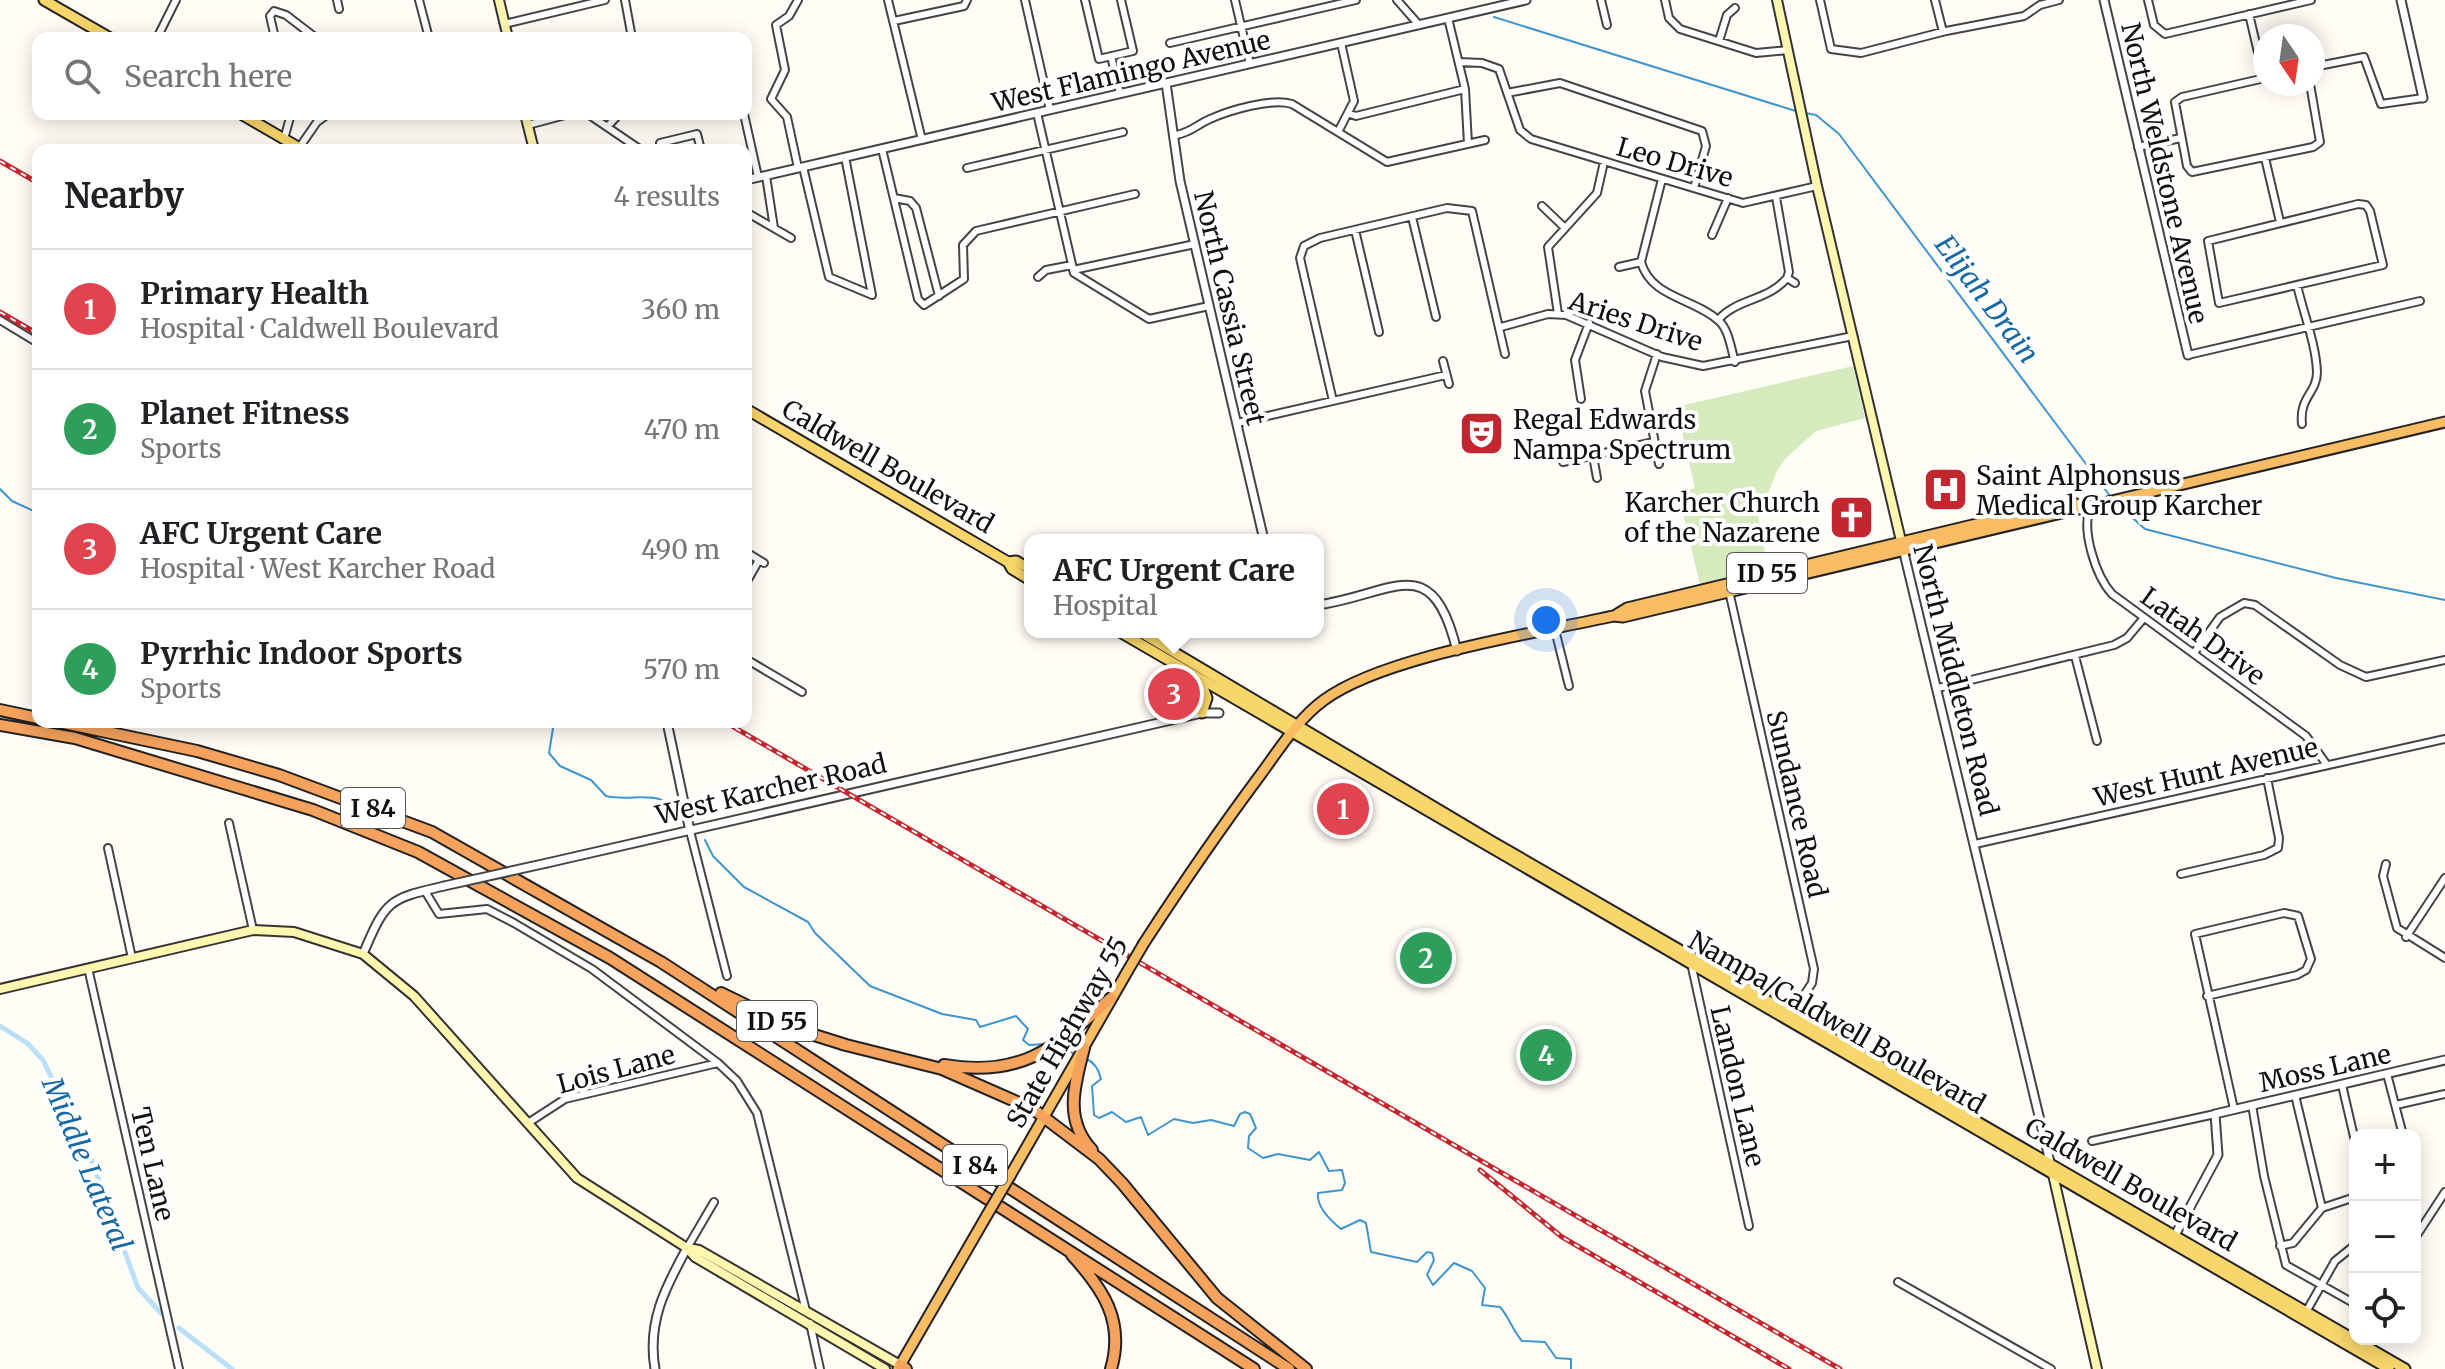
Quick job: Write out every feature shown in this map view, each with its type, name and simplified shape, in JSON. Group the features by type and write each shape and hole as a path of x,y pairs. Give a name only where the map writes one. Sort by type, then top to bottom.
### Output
{"highway":[{"name":"ID 55","path":"1296,728 1324,701 1350,685 1457,651 1613,616 1634,607 1902,545 2071,510 2445,422"},
{"name":"ID 55","path":"1613,616 1623,617 1729,591 2054,507 2095,504"},
{"path":"0,710 32,717"},
{"name":"I 84","path":"0,725 75,738 313,810 418,852 610,958 1254,1369"},
{"name":"I 84","path":"87,728 211,755 279,775 432,832 661,962 1289,1369"},
{"name":"State Highway 55","path":"901,1368 1144,943 1219,829 1296,728"},
{"name":"ID 55","path":"661,962 773,1019 842,1044 969,1069 1014,1065 1053,1048 1111,998"},
{"path":"842,1044 978,1082 1033,1109 1099,1159 1217,1298 1306,1369"},
{"path":"1084,1048 1073,1095 1075,1123 1089,1147 1124,1181 1163,1233"},
{"path":"1059,1242 1099,1285 1112,1311 1116,1339 1111,1369"}],"main road":[{"path":"44,0 100,32"},
{"path":"499,0 506,32"},
{"name":"North Middleton Road","path":"1777,0 1817,186 1902,545"},
{"path":"251,120 292,144"},
{"path":"527,120 533,144"},
{"name":"Caldwell Boulevard","path":"752,413 1008,562 1012,569 1024,576"},
{"name":"Caldwell Boulevard","path":"1008,562 1016,561 1024,566"},
{"path":"1130,638 1296,728"},
{"path":"1150,638 1296,728"},
{"path":"1198,677 1206,688 1202,713"},
{"name":"Nampa/Caldwell Boulevard","path":"1296,728 2053,1173 2173,1238 2209,1264"},
{"path":"0,989 253,930 294,932 363,954 414,996 577,1178 687,1248 695,1257 885,1369"},
{"name":"Caldwell Boulevard","path":"1790,1016 2050,1162 2389,1369"},
{"name":"North Middleton Road","path":"2050,1162 2097,1369"},
{"path":"687,1248 699,1250 901,1368"},
{"name":"Caldwell Boulevard","path":"2209,1264 2405,1369"},
{"path":"766,1298 771,1296 798,1311 806,1311"}],"street":[{"path":"160,32 176,0"},
{"path":"337,0 339,9"},
{"path":"419,0 427,32"},
{"path":"504,24 605,0"},
{"path":"625,0 631,32"},
{"path":"798,0 789,16 776,25 785,70 771,99 787,117 829,277 872,295 845,157"},
{"path":"888,0 922,140"},
{"path":"894,21 964,6 967,0"},
{"path":"1025,0 1050,110"},
{"path":"1085,0 1099,59 1133,51 1121,0"},
{"path":"1235,0 1250,64"},
{"path":"1170,43 1356,0"},
{"path":"1397,0 1419,25"},
{"name":"West Flamingo Avenue","path":"752,178 1419,25 1500,3 1526,0"},
{"path":"1601,0 1607,25"},
{"path":"1665,0 1672,23 1756,53 1788,50"},
{"path":"1820,0 1831,49 1838,53 1861,53 2024,16 2040,5 2059,0"},
{"path":"1935,0 1943,32"},
{"name":"North Weldstone Avenue","path":"2104,0 2188,355"},
{"path":"2148,0 2159,31 2165,34 2311,0"},
{"path":"2325,65 2364,57 2381,104 2423,98 2401,0"},
{"path":"1719,41 1727,15 1735,8"},
{"path":"274,32 270,16 274,11 286,15 308,32"},
{"path":"2249,14 2253,30"},
{"path":"1448,18 1465,89 1468,144"},
{"path":"1338,132 1350,114 1354,101 1341,43"},
{"path":"1111,56 1120,94"},
{"path":"1459,62 1493,65 1499,69 1524,135 1520,143"},
{"path":"2253,81 2182,97 2175,102 2181,138 2192,172 2313,147 2320,142 2312,96"},
{"name":"North Cassia Street","path":"1166,83 1176,135 1178,169 1263,534"},
{"path":"1507,93 1560,83 1702,131 1706,146 1694,188"},
{"path":"1350,114 1356,116 1465,89"},
{"path":"1176,135 1194,131 1212,118 1278,102 1292,104 1387,162 1485,140"},
{"path":"1037,113 1073,268 1080,278 1149,319 1209,306"},
{"path":"284,139 289,120"},
{"path":"304,144 317,120"},
{"path":"528,125 547,120"},
{"path":"598,120 633,144"},
{"path":"608,126 614,120"},
{"path":"746,120 774,228"},
{"path":"967,168 1123,132"},
{"path":"660,143 697,134 700,144"},
{"name":"Leo Drive","path":"1524,135 1743,203 1817,186"},
{"path":"2138,147 2181,138"},
{"path":"882,149 918,299 924,305 964,279 963,245 976,231 1135,194"},
{"path":"2265,158 2280,222"},
{"path":"1558,314 1548,247 1597,193 1604,162"},
{"path":"1662,179 1641,262 1654,285 1718,320 1735,362"},
{"path":"1718,320 1734,304 1773,290 1787,278 1789,272 1776,197"},
{"path":"894,198 910,201 916,208 939,296"},
{"path":"1712,235 1728,198"},
{"path":"2358,204 2366,205 2383,265 2219,303 2207,250 2208,241 2280,222 2358,204"},
{"path":"1542,206 1565,228"},
{"path":"1333,401 1300,258 1304,246 1355,230 1447,208 1472,211 1505,354"},
{"path":"752,215 791,238"},
{"path":"1412,217 1436,317"},
{"path":"1355,230 1379,332"},
{"path":"1038,277 1046,270 1073,268 1195,244"},
{"path":"1619,267 1641,262"},
{"path":"1787,278 1795,283"},
{"path":"2297,285 2317,372 2313,388 2300,407 2302,424"},
{"path":"2188,355 2420,301"},
{"name":"Aries Drive","path":"1501,327 1558,314 1589,323 1657,354 1703,366 1853,336"},
{"path":"0,320 32,339"},
{"path":"1581,399 1575,360 1589,323"},
{"path":"1657,354 1645,391 1659,464"},
{"path":"1443,361 1449,384"},
{"path":"1237,423 1446,375"},
{"path":"1563,462 1654,442"},
{"path":"1593,456 1597,478"},
{"path":"2071,510 2086,520 2095,504"},
{"name":"Latah Drive","path":"2086,520 2101,582 2143,619 2306,736 2327,765"},
{"name":"North Middleton Road","path":"1902,545 2050,1162"},
{"path":"752,556 762,562 752,575"},
{"path":"1324,604 1414,585 1432,594 1441,603 1457,651"},
{"name":"Sundance Road","path":"1729,591 1814,969 1812,983 1790,1016"},
{"path":"2194,653 2220,617 2244,603 2255,605 2340,665 2366,677 2445,660"},
{"path":"1938,688 2122,642 2143,619"},
{"path":"1555,630 1569,686"},
{"path":"2075,656 2097,741"},
{"path":"752,663 802,692"},
{"name":"West Karcher Road","path":"363,954 390,903 425,891 1202,713 1219,713"},
{"path":"668,728 690,831 727,976"},
{"name":"West Hunt Avenue","path":"1975,844 2445,739"},
{"path":"2181,874 2264,855 2278,848 2267,778"},
{"path":"229,823 253,930"},
{"path":"108,848 132,958"},
{"path":"2386,864 2383,876 2391,917 2406,937 2445,958"},
{"path":"2406,937 2445,878"},
{"path":"425,891 439,914 487,909 548,942 592,969 718,1063 737,1081 757,1113 806,1311"},
{"path":"2207,996 2301,973 2310,964 2306,935 2293,913 2195,934 2207,996 2234,1109"},
{"name":"Landon Lane","path":"1692,959 1749,1226"},
{"name":"Ten Lane","path":"88,968 179,1369"},
{"name":"Moss Lane","path":"2092,1141 2445,1060"},
{"name":"Lois Lane","path":"528,1123 565,1099 718,1063"},
{"path":"2387,1074 2402,1129"},
{"path":"2342,1085 2352,1129"},
{"path":"2396,1105 2445,1094"},
{"path":"2295,1095 2322,1208"},
{"path":"2252,1105 2280,1246 2290,1269 2349,1301"},
{"path":"2173,1238 2218,1155 2215,1114"},
{"path":"2421,1229 2445,1192"},
{"path":"2280,1246 2293,1243 2322,1208 2349,1199"},
{"path":"655,1369 652,1340 659,1301 714,1202"},
{"path":"2304,1315 2335,1261 2349,1250"},
{"path":"1898,1282 2051,1369"},
{"path":"810,1323 820,1369"}],"green space":[{"path":"1853,366 1865,418 1816,431 1785,459 1777,471 1758,518 1768,568 1700,585 1678,493 1695,488 1676,407"}],"waterway":[{"name":"Elijah Drain","path":"1494,17 1799,112"},
{"name":"Elijah Drain","path":"1805,113 1816,115 1839,134 2110,496"},
{"path":"0,489 12,501 32,510"},
{"name":"Elijah Drain","path":"2117,504 2145,529 2336,578 2445,600"},
{"path":"553,728 549,753 560,766 591,780 606,796 659,799 674,810 679,822"},
{"path":"705,840 713,856 744,887 808,922 815,933 870,986 942,1014 976,1020 980,1027 1016,1016 1028,1029 1023,1040 1029,1045 1045,1044"},
{"name":"Middle Lateral","path":"0,1026 27,1043 43,1060 93,1164 138,1288 161,1313"},
{"path":"1059,1047 1075,1054"},
{"path":"1085,1058 1096,1066 1101,1079 1092,1086 1094,1115 1099,1118 1112,1112 1126,1122 1141,1117 1148,1135 1174,1119 1193,1123 1211,1120 1234,1126 1240,1114 1245,1112 1250,1114 1256,1128 1249,1136 1248,1148 1263,1158 1278,1154 1310,1160 1319,1152 1329,1171 1342,1170 1345,1183 1342,1190 1318,1193 1321,1208 1341,1229 1360,1220 1366,1223 1371,1252 1417,1262 1427,1252 1432,1253 1434,1260 1427,1275 1433,1285 1454,1263 1472,1271 1485,1288 1482,1305 1500,1307 1522,1341 1545,1342 1556,1358 1571,1359 1571,1369"},
{"name":"Middle Lateral","path":"179,1328 232,1369"}],"railway":[{"path":"0,161 32,180"},
{"path":"0,312 32,331"},
{"path":"735,728 1840,1369"},
{"path":"1480,1170 1562,1237 1789,1369"}],"place":[{"name":"Regal Edwards Nampa Spectrum","path":"1482,434"},
{"name":"Saint Alphonsus Medical Group Karcher","path":"1945,490"},
{"name":"Karcher Church of the Nazarene","path":"1851,517"},
{"name":"AFC Urgent Care","path":"1174,694"},
{"name":"Primary Health","path":"1343,809"},
{"name":"Planet Fitness","path":"1426,958"},
{"name":"Pyrrhic Indoor Sports","path":"1546,1055"}]}
